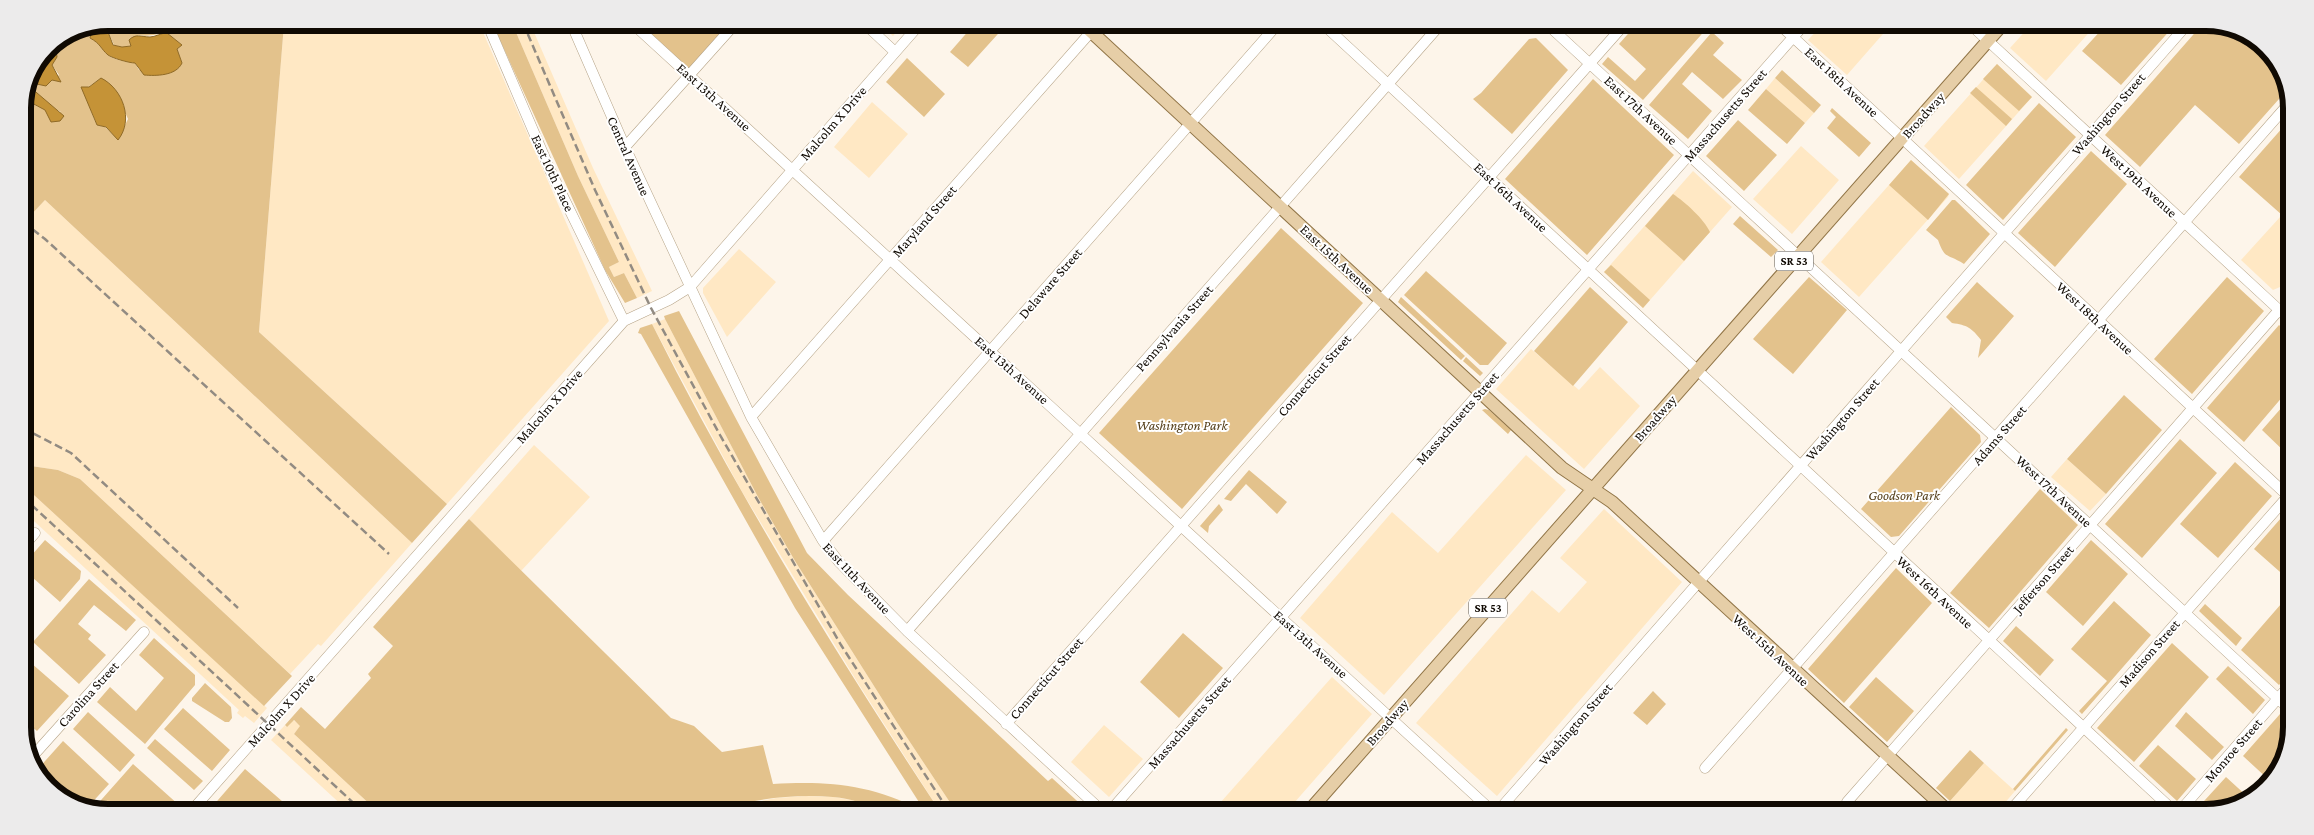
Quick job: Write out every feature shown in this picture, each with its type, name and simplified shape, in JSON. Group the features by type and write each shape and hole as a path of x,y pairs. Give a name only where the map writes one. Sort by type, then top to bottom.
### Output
{"main road":[{"name":"East 15th Avenue","path":"1095,31 1562,468 1592,490"},
{"name":"Broadway","path":"1315,804 1997,31"},
{"name":"West 15th Avenue","path":"1592,490 1612,502 1941,804"}],"street":[{"name":"East 10th Place","path":"490,31 550,170 624,321"},
{"name":"Central Avenue","path":"574,31 624,147 690,287"},
{"name":"East 13th Avenue","path":"641,31 1484,804"},
{"path":"624,147 729,31"},
{"path":"873,31 896,52"},
{"name":"Malcolm X Drive","path":"198,804 624,321 669,300 690,287 914,31"},
{"name":"Maryland Street","path":"752,417 1088,31"},
{"name":"Delaware Street","path":"823,541 1272,31"},
{"name":"East 16th Avenue","path":"1331,31 1698,370"},
{"name":"Pennsylvania Street","path":"907,631 1435,31"},
{"name":"East 17th Avenue","path":"1555,31 1799,256"},
{"name":"Connecticut Street","path":"1006,724 1619,31"},
{"name":"East 18th Avenue","path":"1786,31 1902,138"},
{"name":"Massachusetts Street","path":"1116,804 1799,31"},
{"name":"West 19th Avenue","path":"1977,31 2283,314"},
{"name":"Washington Street","path":"1504,804 2182,31"},
{"name":"Adams Street","path":"1705,768 2283,110"},
{"name":"West 18th Avenue","path":"1902,138 2283,491"},
{"name":"West 17th Avenue","path":"1799,256 2283,703"},
{"name":"East 11th Avenue","path":"690,287 752,417 823,541 839,562 907,631 1094,804"},
{"name":"Jefferson Street","path":"1847,802 2279,310"},
{"name":"West 16th Avenue","path":"1698,370 1894,555 2166,804"},
{"name":"Madison Street","path":"2016,804 2283,502"},
{"path":"31,537 35,533"},
{"name":"Carolina Street","path":"36,752 144,632"},
{"name":"Monroe Street","path":"2186,804 2283,693"}],"shaded area":[{"path":"108,31 113,45 122,47 131,46 129,40 134,37 152,37 167,33 182,45 177,49 182,63 171,73 144,75 135,63 110,56 90,38 91,33"},
{"path":"283,31 482,31 609,321 447,504 259,332"},
{"path":"515,31 533,31 593,168 652,291 637,298 624,273 614,277 609,267 619,262 578,176"},
{"path":"888,31 897,31 893,36"},
{"path":"1816,31 1886,31 1847,75 1808,40"},
{"path":"2025,31 2090,31 2046,81 2010,48"},
{"path":"56,52 57,57 52,65 61,82 52,80 46,86 36,84 37,79 44,66"},
{"path":"1997,64 2032,97 1959,179 1924,146"},
{"path":"101,78 115,90 124,106 125,123 123,132 118,140 106,127 97,125 81,87 89,87"},
{"path":"1775,78 1814,113 1805,123 1766,89"},
{"path":"34,90 64,116 60,121 51,122 45,110 32,103"},
{"path":"872,102 908,134 869,178 834,147"},
{"path":"1801,146 1839,180 1792,234 1753,199"},
{"path":"1911,160 1949,194 1948,197 1859,297 1821,262"},
{"path":"1693,171 1732,207 1643,308 1604,272"},
{"path":"45,200 412,543 321,646 318,644 290,674 80,479 58,470 31,466 31,215"},
{"path":"2283,214 2283,290 2280,287 2273,290 2241,260"},
{"path":"739,249 776,282 727,337 703,293 703,288"},
{"path":"665,319 758,497 795,561 951,804 935,804 856,680 741,490 652,324"},
{"path":"1531,349 1579,390 1600,367 1640,406 1584,469 1496,389"},
{"path":"534,445 590,497 521,571 469,519"},
{"path":"1526,455 1566,490 1384,695 1300,618 1392,512 1438,553"},
{"path":"2067,459 2106,494 2090,511 2051,477"},
{"path":"31,492 267,708 254,723 237,713 239,710 31,518"},
{"path":"1604,509 1682,582 1497,796 1416,723 1532,590 1559,613 1587,582 1560,558"},
{"path":"1332,677 1372,714 1293,804 1220,803"},
{"path":"293,720 301,726 294,734 370,804 341,804 271,740 285,725 286,727"},
{"path":"1104,725 1143,759 1109,797 1071,762"},
{"path":"1984,763 2015,791 2004,804 1953,804 1950,801"},
{"path":"834,797 871,804 747,804 776,798"}],"green space":[{"path":"108,31 283,31 259,332 447,504 412,543 45,200 31,215 32,102 41,108 61,112 34,90 36,82 52,80 59,75 52,65 57,57 56,52 79,37 91,33 90,38 108,55 135,63 139,70 182,63 177,49 182,45 167,33 150,36 138,35 131,46 122,47 114,45","holes":["101,78 124,110 128,119 118,139 105,127 97,125 90,107 88,87"]},
{"path":"496,31 515,31 578,176 619,262 609,267 614,277 624,273 637,298 625,303 605,270"},
{"path":"646,31 727,31 690,71"},
{"path":"968,31 1001,31 968,67 950,52"},
{"path":"1631,31 1705,31 1643,100 1602,64 1608,57 1635,81 1646,69 1619,44"},
{"path":"2100,31 2169,31 2121,85 2082,51"},
{"path":"2196,31 2230,35 2253,47 2267,61 2280,89 2282,96 2239,144 2195,105 2140,167 2105,135"},
{"path":"1712,32 1724,43 1713,55 1742,80 1723,99 1692,72 1682,84 1712,111 1688,139 1649,105"},
{"path":"1536,38 1568,70 1512,134 1473,99 1481,93 1529,39"},
{"path":"907,58 945,94 924,117 886,82"},
{"path":"1997,64 2032,97 2019,111 1983,79"},
{"path":"1782,70 1821,105 1814,113 1775,78"},
{"path":"1593,79 1674,155 1587,255 1505,179"},
{"path":"1976,87 2012,119 2006,126 1970,93"},
{"path":"1766,89 1805,123 1787,144 1748,110"},
{"path":"2039,103 2076,137 2003,220 1966,185"},
{"path":"1832,108 1871,143 1859,157 1827,128 1836,117 1830,111"},
{"path":"1738,120 1777,155 1744,191 1706,156"},
{"path":"2283,127 2283,214 2239,177"},
{"path":"2091,151 2127,184 2055,267 2018,233"},
{"path":"1911,160 1949,194 1928,220 1889,185"},
{"path":"1673,194 1694,211 1710,232 1684,261 1645,226"},
{"path":"1952,200 1955,200 1990,234 1964,264 1947,255 1938,240 1926,230"},
{"path":"1740,216 1778,250 1771,257 1733,224"},
{"name":"Washington Park","path":"1281,228 1363,303 1182,509 1099,433"},
{"path":"1611,265 1650,300 1643,308 1604,272"},
{"path":"1426,271 1507,343 1488,365 1480,365 1404,295"},
{"path":"1809,277 1847,310 1793,374 1753,339"},
{"path":"2227,277 2264,311 2192,394 2154,359"},
{"path":"1977,282 2014,316 1978,358 1981,340 1969,328 1952,323 1946,317"},
{"path":"1590,287 1628,322 1573,386 1534,351"},
{"path":"1401,297 1465,356 1461,360 1398,302"},
{"path":"679,311 807,553 848,595 1048,781 1052,778 1080,804 951,804 795,561 758,497 664,316"},
{"path":"652,324 718,449 788,572 935,804 920,804 795,608 641,334 638,333 640,328"},
{"path":"2279,325 2283,329 2283,396 2244,442 2207,408"},
{"path":"1466,357 1483,373 1480,376 1463,361"},
{"path":"2124,395 2162,430 2106,494 2067,459"},
{"path":"2283,406 2283,450 2262,430"},
{"name":"Goodson Park","path":"1951,407 1980,435 1981,442 1899,536 1891,537 1861,509"},
{"path":"1482,410 1489,410 1511,430 1508,434"},
{"path":"2180,439 2217,473 2142,558 2105,524"},
{"path":"2235,462 2272,496 2218,558 2180,524"},
{"path":"31,466 58,470 80,479 292,676 264,706 31,492"},
{"path":"1249,470 1287,502 1277,514 1246,484 1231,501 1224,499"},
{"path":"2040,489 2078,525 1989,628 1950,593"},
{"path":"1219,504 1223,510 1209,526 1208,533 1200,526"},
{"path":"2283,516 2283,575 2254,549"},
{"path":"469,519 671,718 694,726 722,752 763,745 773,784 812,783 849,786 884,795 908,804 866,804 840,798 805,796 777,798 741,804 370,804 294,734 300,726 294,720 287,727 285,725 301,707 325,729 371,678 368,674 393,646 373,627"},
{"path":"45,540 81,571 80,579 60,602 31,576 31,556"},
{"path":"2091,540 2128,574 2083,626 2046,592"},
{"path":"1896,568 1932,603 1844,703 1808,669"},
{"path":"89,579 136,620 126,631 94,605 78,624 91,635 88,639 106,655 79,684 33,642"},
{"path":"2114,601 2151,635 2082,714 2079,711 2107,681 2071,649"},
{"path":"2283,602 2283,681 2279,685 2241,650"},
{"path":"2205,604 2242,638 2236,646 2199,611"},
{"path":"2016,626 2054,660 2040,676 2003,641"},
{"path":"1183,633 1223,668 1179,718 1140,682"},
{"path":"154,638 195,675 195,685 145,744 97,702 110,687 136,711 164,678 139,655"},
{"path":"2172,643 2209,677 2134,762 2097,728"},
{"path":"31,663 69,696 37,731 31,726"},
{"path":"2228,666 2265,700 2253,714 2216,679"},
{"path":"1876,677 1914,711 1887,742 1849,707"},
{"path":"205,683 231,707 232,718 229,722 225,722 192,701 192,698"},
{"path":"1653,691 1666,704 1647,725 1633,713"},
{"path":"183,708 230,750 212,771 164,729"},
{"path":"88,712 135,755 120,772 73,729"},
{"path":"2186,712 2224,747 2212,760 2175,726"},
{"path":"2280,714 2283,717 2279,751 2265,776 2243,756"},
{"path":"2066,728 2068,730 2015,791 2013,789"},
{"path":"155,739 203,781 194,790 147,748"},
{"path":"63,741 109,784 93,802 84,800 61,788 47,774 42,765"},
{"path":"2158,745 2196,779 2177,801 2139,766"},
{"path":"1970,750 1984,763 1950,801 1936,788"},
{"path":"133,764 178,804 109,804 98,803"},
{"path":"245,769 285,804 214,804"},
{"path":"2226,777 2244,793 2230,800 2201,804"}],"railway":[{"path":"526,31 595,190 651,308 720,435 841,645 944,804"},
{"path":"31,228 389,554"},
{"path":"31,432 71,453 238,608"},
{"path":"31,504 355,804"}]}
